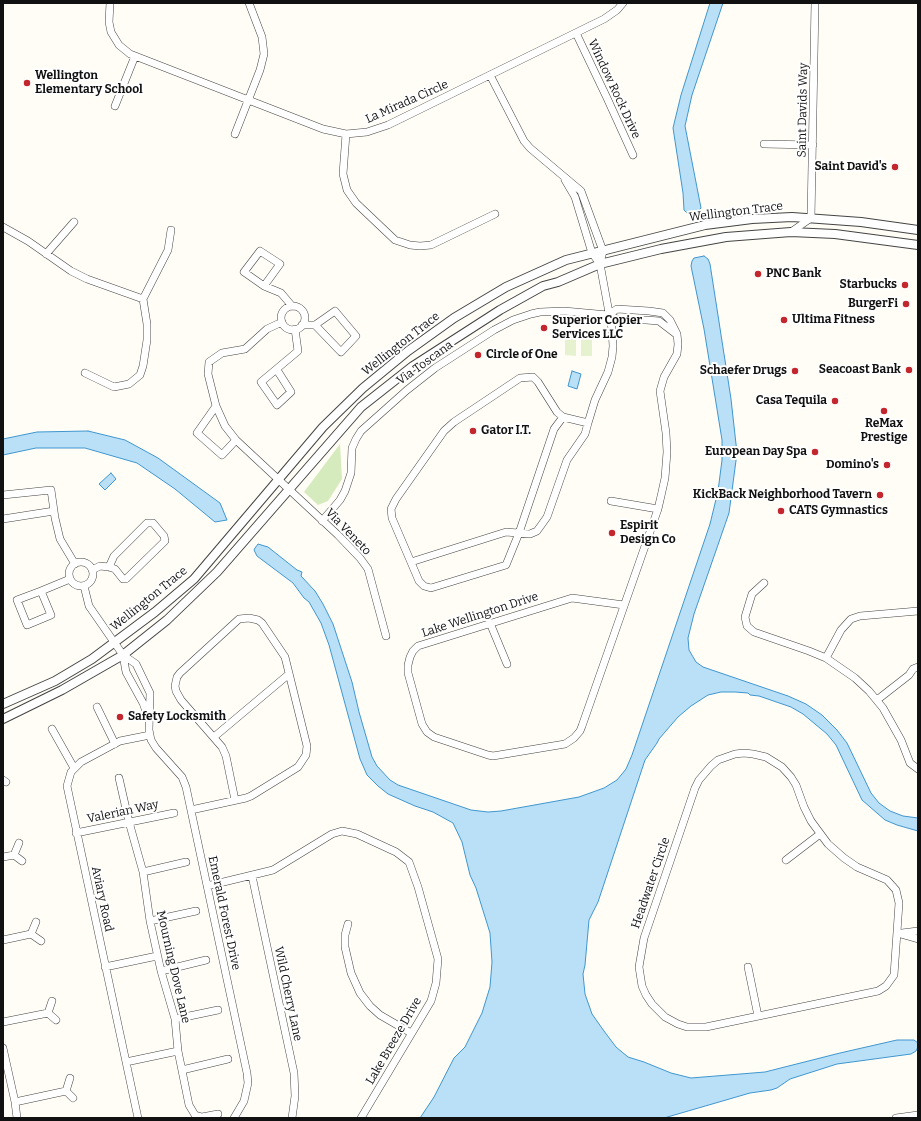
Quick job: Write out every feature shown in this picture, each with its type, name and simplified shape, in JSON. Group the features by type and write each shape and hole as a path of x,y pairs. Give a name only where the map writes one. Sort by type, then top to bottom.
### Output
{"street":[{"name":"La Mirada Circle","path":"110,3 109,22 113,36 122,48 135,56 323,129 346,134 367,132 378,129 576,33 608,16 623,3"},
{"path":"235,134 262,65 264,54 262,37 249,3"},
{"name":"Saint Davids Way","path":"811,218 815,3"},
{"name":"Window Rock Drive","path":"576,33 633,155"},
{"path":"115,106 135,56"},
{"path":"411,562 486,537 506,532 530,534 537,531 548,517 567,460 585,434 594,400 608,372 612,357 613,340 600,264 603,251 581,191 530,148 524,141 490,75"},
{"path":"346,134 344,174 347,190 356,203 395,240 410,246 431,245 495,214"},
{"path":"764,144 813,145"},
{"path":"563,176 575,197 592,254 600,264"},
{"name":"Wellington Trace","path":"3,704 55,682 92,659 155,612 194,579 324,427 363,388 425,338 454,318 506,287 566,260 705,225 752,219 792,217 861,222 918,230"},
{"path":"791,232 811,218"},
{"path":"46,254 74,222"},
{"path":"3,227 16,233 71,271 87,279 143,299"},
{"path":"85,373 114,387 128,384 140,375 144,366 147,340 147,324 143,299 168,250 171,230"},
{"name":"Wellington Trace","path":"3,719 62,690 123,655 167,620 217,572 361,407 413,366 500,310 543,286 558,282 600,264 661,248 726,237 791,232 835,234 918,245"},
{"path":"264,286 280,264 260,251 244,272 264,286 281,293 292,306 299,308 304,314 302,325"},
{"path":"292,306 288,307 281,315 282,322 289,329 295,329 302,325 315,325 335,311 356,336 341,352 315,325"},
{"path":"608,315 617,309 649,310 663,313 670,320 677,334"},
{"name":"Via Toscana","path":"322,521 340,500 345,491 351,473 352,448 358,434 383,410 435,368 494,330 513,320 531,314 564,310 608,315"},
{"path":"608,315 619,320 646,320 659,322 677,334"},
{"name":"Via Veneto","path":"282,322 267,329 245,348 222,353 209,362 208,374 216,406 225,426 236,440 351,548 368,570 386,636"},
{"path":"277,370 291,392 277,405 261,382 298,351 295,329"},
{"name":"Lake Wellington Drive","path":"624,605 572,598 418,646 410,657 408,673 422,724 427,732 434,737 493,756 560,745 570,741 577,735 582,726 658,509 665,478 667,452 661,386 664,377 677,354 677,334"},
{"path":"563,417 554,429 519,533 506,565 431,588 424,586 419,581 392,518 392,509 396,499 444,431 454,422 520,378 533,377 538,382 557,412 563,417 588,424"},
{"path":"216,406 197,433 222,455 236,440"},
{"path":"3,495 50,490 60,539 75,564"},
{"path":"611,501 658,509"},
{"path":"3,518 54,511"},
{"path":"92,570 100,566 110,567 114,569 123,579 126,579 165,541 164,536 153,523 147,523 114,556 110,567"},
{"path":"78,562 85,563 91,567 92,570 93,574 90,581 84,586 76,585 70,579 70,569 78,562"},
{"path":"41,591 51,615 27,625 17,600 70,579"},
{"path":"764,583 752,594 745,617 746,626 754,632 826,658 855,678 877,700 893,724 910,763 918,769"},
{"name":"Emerald Forest Drive","path":"84,586 89,606 123,655 126,672 143,703 149,720"},
{"path":"826,658 841,630 851,619 860,616 918,612"},
{"path":"190,810 235,800 251,796 298,767 304,760 307,746 285,657 262,623 254,618 239,619 180,672 176,682 176,691 178,696 214,737 224,751 235,800"},
{"path":"490,623 507,664"},
{"name":"Emerald Forest Drive","path":"123,655 136,664 150,693 150,735 156,748 182,778 186,787 247,1073 247,1092 244,1101 234,1118"},
{"path":"877,700 909,675 913,669 918,667"},
{"path":"214,737 289,674"},
{"path":"909,675 918,675"},
{"path":"97,708 116,744"},
{"path":"52,729 74,768 81,762 120,741 150,735"},
{"name":"Headwater Circle","path":"744,753 766,757 782,767 791,777 804,807 820,834 828,844 857,867 887,880 894,886 899,899 897,933 894,975 889,983 882,989 706,1027 687,1026 669,1020 658,1011 646,995 640,977 639,962 644,938 695,788 702,776 711,766 727,756 744,753"},
{"name":"Aviary Road","path":"74,768 68,777 67,786 138,1118"},
{"name":"Mourning Dove Lane","path":"119,778 143,872 157,956 175,1019 178,1051 189,1105 195,1115 202,1117 218,1114"},
{"name":"Valerian Way","path":"76,833 174,813"},
{"name":"Lake Breeze Drive","path":"207,886 273,870 332,834 342,831 352,832 396,852 409,862 418,887 438,959 436,983 431,1001 361,1118"},
{"path":"786,860 820,834"},
{"path":"3,857 14,854 19,844"},
{"path":"14,854 22,861"},
{"path":"143,872 186,862"},
{"name":"Wild Cherry Lane","path":"252,876 294,1073 295,1096 292,1118"},
{"path":"150,921 196,911"},
{"path":"31,934 36,922"},
{"path":"348,924 345,935 345,947 351,973 360,993 370,1006 380,1015 411,1033"},
{"path":"897,933 918,931"},
{"path":"897,933 918,939"},
{"path":"3,940 31,934 41,941"},
{"path":"105,967 157,956"},
{"path":"161,971 206,960"},
{"path":"748,967 758,1016"},
{"path":"48,1013 52,1001"},
{"path":"175,1019 218,1010"},
{"path":"48,1013 56,1020"},
{"path":"3,1022 48,1013"},
{"path":"3,1048 17,1118"},
{"path":"126,1062 178,1051"},
{"path":"182,1070 228,1059"},
{"path":"66,1091 70,1078"},
{"path":"15,1102 66,1091"},
{"path":"66,1091 73,1098"},
{"path":"896,1118 918,1115"}],"green space":[{"path":"565,332 576,332 576,356 565,355"},
{"path":"581,332 592,332 592,356 581,356"},
{"path":"340,444 342,479 328,501 318,505 304,492"}],"water":[{"path":"710,3 723,3 692,95 685,126 701,208 697,212 687,213 684,210 683,193 673,128 681,95"},
{"path":"704,256 708,259 710,264 731,399 737,453 729,513 694,614 688,638 689,650 696,662 703,667 788,696 806,704 822,715 847,743 871,793 879,803 890,811 903,816 918,818 918,831 885,820 862,800 836,745 827,734 803,714 791,707 759,696 750,695 748,693 721,692 708,695 678,717 659,739 645,760 598,902 589,920 583,974 585,994 592,1014 616,1047 628,1057 671,1073 691,1078 765,1072 897,1040 914,1040 918,1043 918,1047 916,1051 911,1054 837,1064 790,1079 777,1088 771,1090 750,1093 664,1118 420,1118 434,1097 454,1058 465,1047 482,1013 490,987 492,962 490,933 476,888 470,875 462,842 453,823 433,812 388,794 367,775 360,759 329,645 321,623 309,602 304,598 293,583 257,556 254,550 258,544 268,547 297,570 302,572 301,576 315,591 323,604 333,624 352,682 372,757 377,766 390,780 398,785 471,810 488,812 579,797 604,788 617,780 626,769 632,755 710,524 718,491 722,460 722,440 704,329 691,266 694,258"},
{"path":"572,371 581,374 577,389 568,386"},
{"path":"88,431 125,440 158,458 220,503 227,520 215,522 175,489 137,463 85,448 36,448 3,455 3,439 37,432"},
{"path":"111,473 116,479 105,490 99,484"}],"place":[{"name":"Wellington Elementary School","path":"27,83"},
{"name":"Saint David's","path":"895,167"},
{"name":"PNC Bank","path":"758,274"},
{"name":"Starbucks","path":"905,285"},
{"name":"BurgerFi","path":"906,304"},
{"name":"Ultima Fitness","path":"784,320"},
{"name":"Superior Copier Services LLC","path":"544,328"},
{"name":"Circle of One","path":"478,355"},
{"name":"Seacoast Bank","path":"909,370"},
{"name":"Schaefer Drugs","path":"795,371"},
{"name":"Casa Tequila","path":"835,401"},
{"name":"ReMax Prestige","path":"884,411"},
{"name":"Gator I.T.","path":"473,431"},
{"name":"European Day Spa","path":"815,452"},
{"name":"Domino's","path":"887,465"},
{"name":"KickBack Neighborhood Tavern","path":"880,495"},
{"name":"CATS Gymnastics","path":"781,511"},
{"name":"Espirit Design Co","path":"612,533"},
{"name":"Safety Locksmith","path":"120,717"}]}
